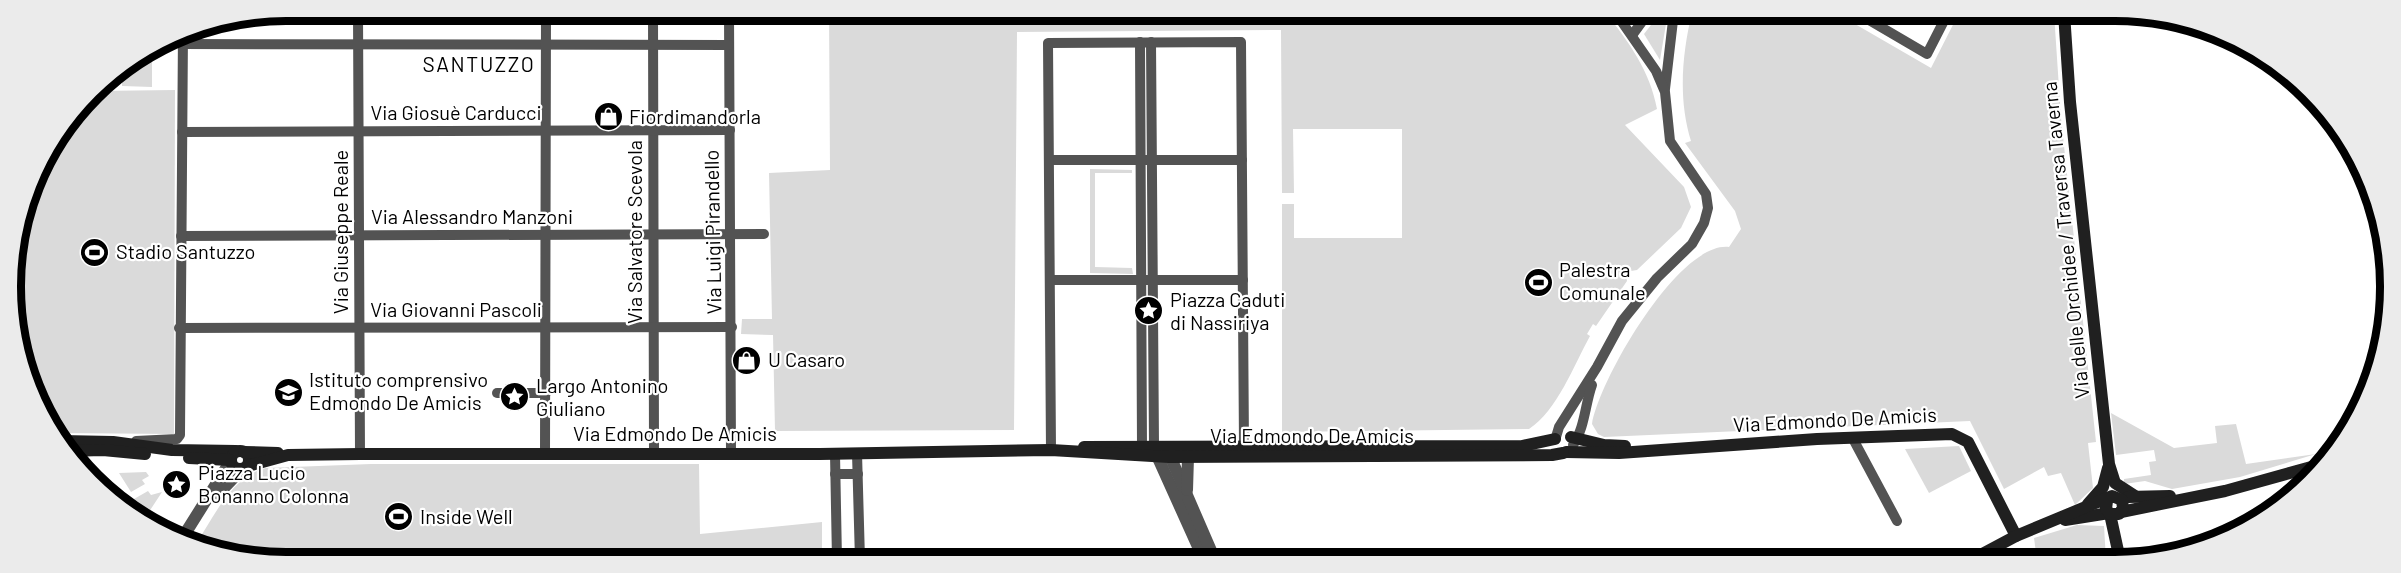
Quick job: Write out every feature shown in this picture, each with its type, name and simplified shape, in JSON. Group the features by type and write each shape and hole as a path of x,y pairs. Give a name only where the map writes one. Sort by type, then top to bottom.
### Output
{"main road":[{"name":"Via delle Orchidee / Traversa Taverna","path":"2065,21 2070,102 2120,552"},
{"name":"Via Edmondo De Amicis","path":"238,460 288,455 360,454 835,454 1057,450 1098,446 1157,450 1244,445 1522,446 1541,442 1557,434 1565,434 1570,445 1552,455 1188,457 1157,450"},
{"name":"Via Edmondo De Amicis","path":"1668,448 1851,437 1947,434 1963,438 2016,536"},
{"path":"71,441 113,442 238,460"},
{"path":"1570,445 1592,442 1668,448"},
{"path":"1570,445 1589,454 1668,448"},
{"path":"78,451 103,450 238,460"},
{"path":"2046,523 2114,506 2224,490 2308,468"},
{"path":"1986,552 2016,536 2086,506 2100,493 2114,506"},
{"path":"2086,506 2114,506 2135,496 2186,497"}],"street":[{"name":"Via Giuseppe Reale","path":"358,21 360,454"},
{"path":"545,454 546,21"},
{"name":"Via Salvatore Scevola","path":"653,21 654,454"},
{"name":"Via Luigi Pirandello","path":"729,21 731,453"},
{"path":"1622,21 1652,63 1665,92"},
{"path":"1633,34 1642,21"},
{"path":"1557,434 1628,313 1657,278 1692,244 1704,223 1708,208 1706,194 1670,141 1665,92 1673,21"},
{"path":"1871,21 1927,54 1944,21"},
{"path":"1140,42 1141,280 1157,450 1201,552"},
{"path":"1151,42 1157,450 1186,491 1212,552"},
{"path":"1057,450 1050,280 1048,43 1242,42 1244,445"},
{"path":"113,442 177,439 180,435 179,328 183,44 729,45"},
{"name":"Via Giosuè Carducci","path":"182,132 730,130"},
{"path":"1049,160 1242,160"},
{"name":"Via Alessandro Manzoni","path":"181,236 764,234"},
{"path":"1050,280 1243,280"},
{"name":"Via Giovanni Pascoli","path":"179,328 732,327"},
{"path":"1570,445 1583,419 1584,407 1598,367"},
{"path":"497,393 546,393"},
{"path":"1583,419 1592,442"},
{"path":"1851,437 1897,520"},
{"path":"857,453 860,552"},
{"path":"835,454 837,552"},
{"path":"1186,491 1188,457"},
{"path":"186,532 238,460"},
{"path":"836,474 858,474"}],"shaded area":[{"path":"829,21 1612,21 1644,70 1657,109 1625,125 1684,187 1691,207 1681,228 1637,270 1631,271 1626,276 1627,281 1596,326 1593,324 1587,334 1590,336 1556,399 1539,421 1529,429 1282,432 1282,204 1294,204 1294,238 1402,238 1402,129 1293,129 1294,193 1282,193 1281,30 1017,32 1014,430 775,431 773,335 741,334 742,319 772,319 769,173 830,170"},
{"path":"1654,21 1666,21 1660,60 1644,34"},
{"path":"1690,21 1850,21 1931,68 1955,21 2055,21 2061,118 2096,442 2088,443 2093,488 2075,505 2061,473 2048,476 2044,467 2004,489 1970,421 1604,437 1598,434 1592,424 1598,404 1609,377 1644,317 1687,266 1709,251 1729,247 1741,229 1735,211 1685,143 1691,141 1683,93 1686,44"},
{"path":"152,58 152,87 122,86 122,78"},
{"name":"Stadio Santuzzo","path":"175,90 174,434 65,433 41,388 26,338 21,286 23,252 35,201 48,169 66,139 87,111 107,91"},
{"path":"1090,169 1132,170 1132,173 1095,173 1095,267 1132,268 1133,274 1090,273"},
{"path":"2111,413 2174,448 2217,443 2215,426 2236,424 2246,464 2316,454 2240,477 2172,489 2145,481 2124,484 2124,479 2151,475 2149,462 2156,461 2154,450 2116,455"},
{"path":"1959,446 1971,471 1929,493 1905,449"},
{"path":"371,464 699,464 700,534 822,522 822,552 286,552 252,550 200,538 234,488 254,472 266,468"},
{"path":"146,472 149,476 142,480 145,484 131,492 119,473"},
{"path":"148,491 151,495 162,492 148,513 138,507 134,499"},
{"path":"2077,525 2104,526 2106,552 2036,552 2034,538"}],"place":[{"name":"Fiordimandorla","path":"608,117"},
{"name":"Stadio Santuzzo","path":"95,252"},
{"name":"Palestra Comunale","path":"1538,282"},
{"name":"Piazza Caduti di Nassiriya","path":"1149,311"},
{"name":"U Casaro","path":"747,360"},
{"name":"Istituto comprensivo Edmondo De Amicis","path":"288,392"},
{"name":"Largo Antonino Giuliano","path":"515,397"},
{"name":"Piazza Lucio Bonanno Colonna","path":"177,485"},
{"name":"Inside Well","path":"399,517"}],"district":[{"name":"SANTUZZO","path":"479,65"}]}
